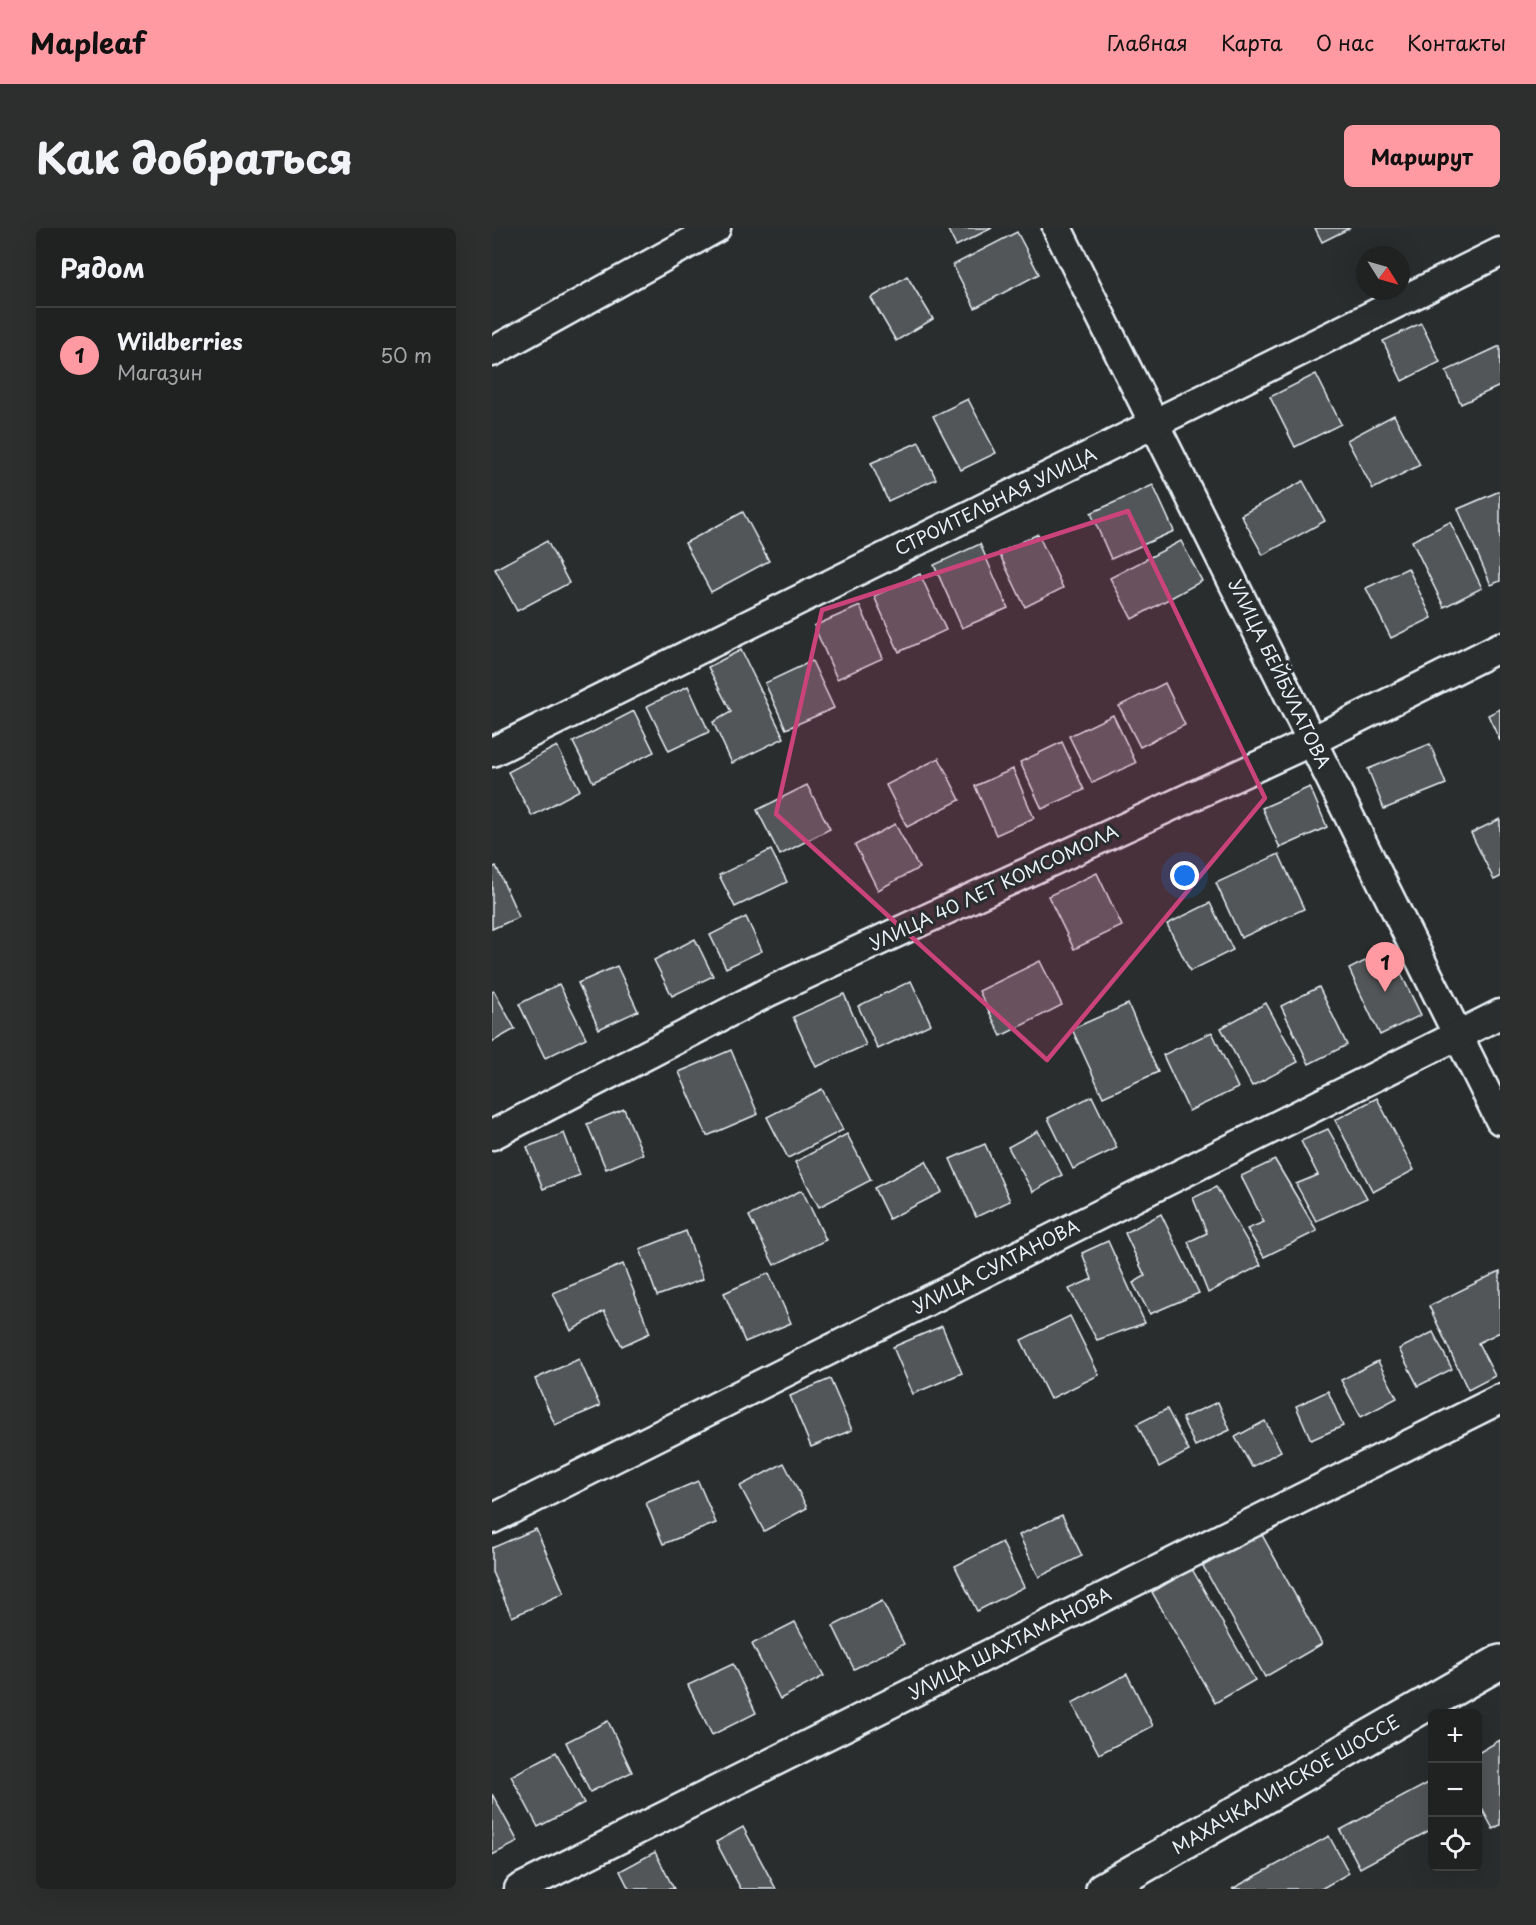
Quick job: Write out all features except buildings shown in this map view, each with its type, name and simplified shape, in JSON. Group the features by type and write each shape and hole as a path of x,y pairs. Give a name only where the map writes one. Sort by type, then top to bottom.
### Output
{"highway":[{"name":"МАХАЧКАЛИНСКОЕ ШОССЕ","path":"1103,1889 1500,1662"}],"street":[{"path":"492,352 716,228"},
{"name":"УЛИЦА БЕЙБУЛАТОВА","path":"1057,228 1500,1120"},
{"name":"СТРОИТЕЛЬНАЯ УЛИЦА","path":"492,752 1500,252"},
{"name":"УЛИЦА 40 ЛЕТ КОМСОМОЛА","path":"492,1135 768,992 1312,741 1500,647"},
{"name":"УЛИЦА СУЛТАНОВА","path":"492,1519 1500,1014"},
{"name":"УЛИЦА ШАХТАМАНОВА","path":"519,1889 1500,1399"}],"highlighted area":[{"path":"1128,511 1265,798 1047,1060 776,814 822,610"}],"place":[{"name":"Wildberries","path":"1385,992"}]}
